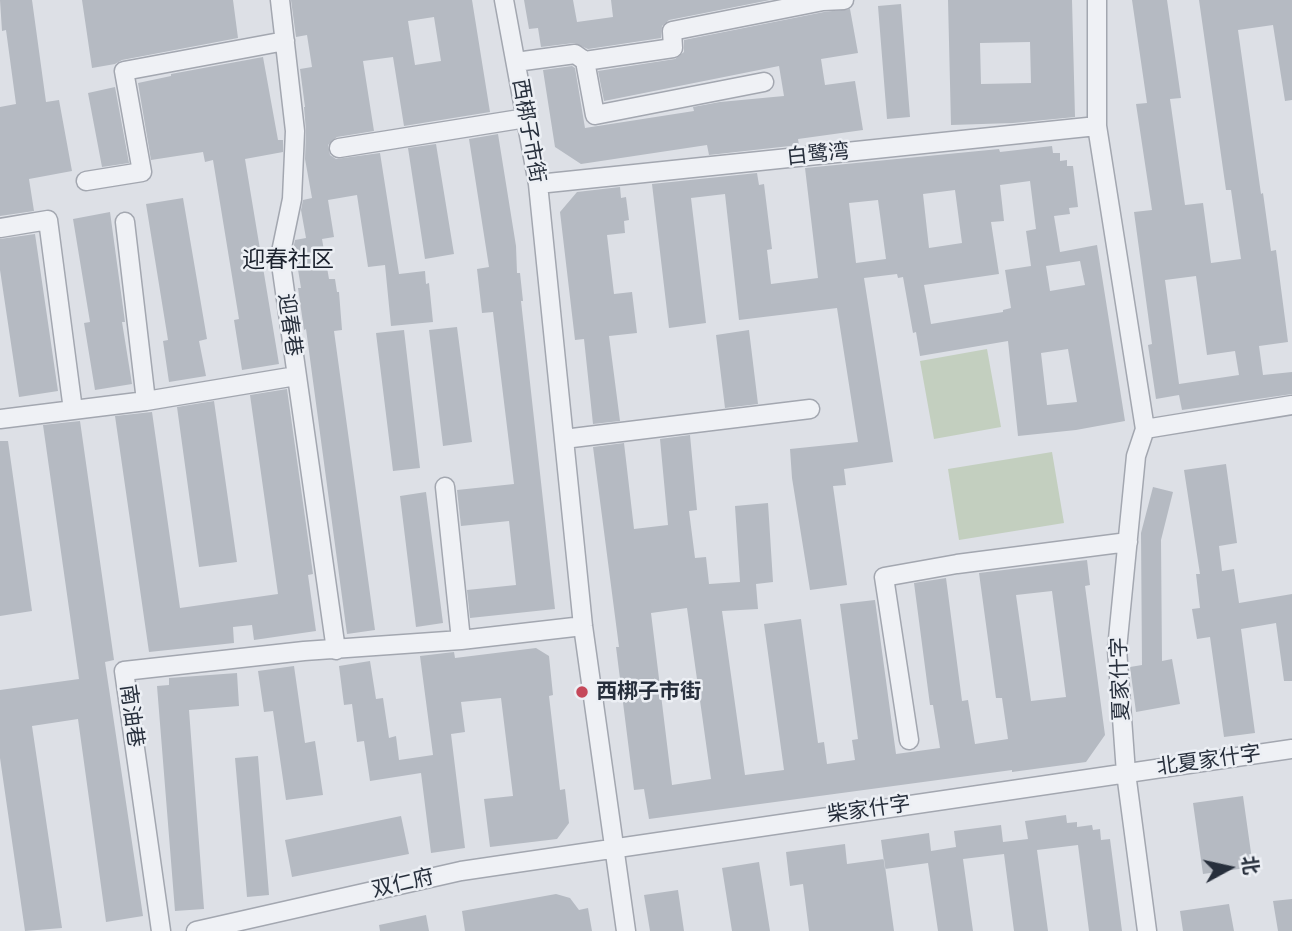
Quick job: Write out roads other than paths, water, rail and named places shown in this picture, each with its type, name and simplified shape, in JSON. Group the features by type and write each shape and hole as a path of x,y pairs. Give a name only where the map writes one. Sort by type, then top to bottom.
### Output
{"street":[{"name":"迎春巷","path":"280,0 295,131 292,199 280,257 336,650"},
{"name":"西梆子市街","path":"504,0 538,184 583,626 612,848 626,931"},
{"path":"516,62 575,54 586,61 673,48 672,31 823,1 844,0"},
{"path":"1097,0 1097,126 1145,429 1292,405"},
{"path":"86,181 142,173 124,71 285,41"},
{"path":"586,61 595,115 764,82"},
{"path":"338,148 526,118"},
{"name":"白鹭湾","path":"538,184 1097,126"},
{"path":"0,228 48,220 73,410"},
{"path":"125,222 146,401"},
{"path":"0,419 146,401 296,376"},
{"path":"564,439 810,409"},
{"name":"夏家什字","path":"1145,429 1136,456 1117,649 1126,773 1147,931"},
{"path":"445,487 461,640"},
{"path":"909,740 884,577 957,564 1128,542"},
{"path":"336,650 461,640 583,626"},
{"name":"南油巷","path":"161,931 124,671 304,651 336,650"},
{"name":"北夏家什字","path":"1126,773 1292,749"},
{"name":"柴家什字","path":"612,848 1126,773"},
{"name":"双仁府","path":"196,931 461,871 612,848"}],"place":[{"name":"西梆子市街","path":"582,692"}],"district":[{"name":"迎春社区","path":"288,261"}]}
